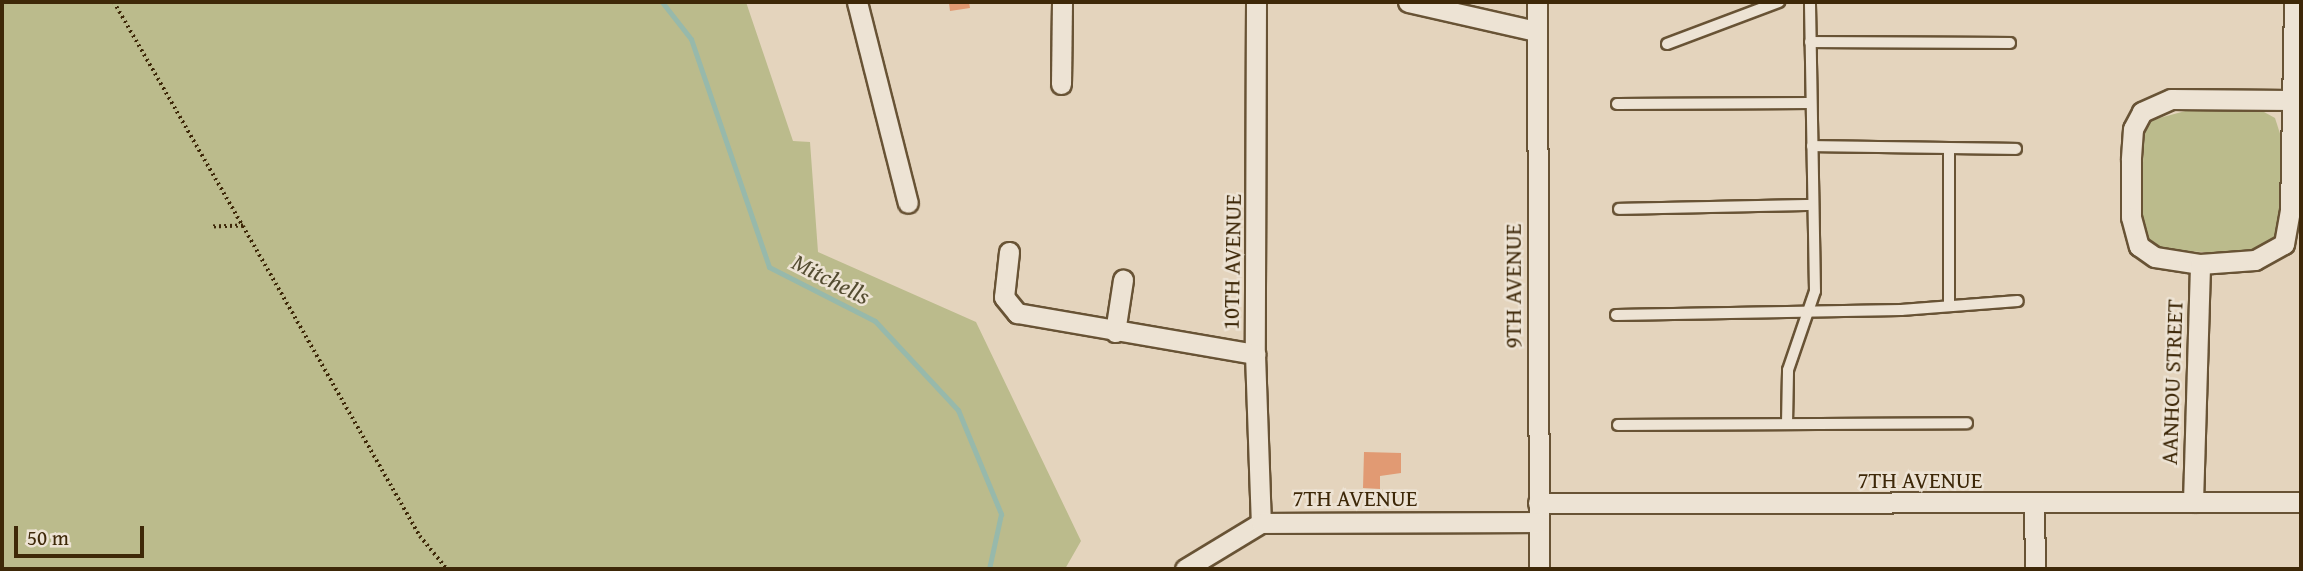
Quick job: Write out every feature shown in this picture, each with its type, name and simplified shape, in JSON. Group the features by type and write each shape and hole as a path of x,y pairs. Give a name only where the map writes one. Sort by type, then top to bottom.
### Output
{"street":[{"path":"857,2 908,203"},
{"path":"1061,84 1062,2"},
{"name":"10TH AVENUE","path":"1256,2 1255,354 1261,523"},
{"path":"1408,2 1536,31"},
{"name":"9TH AVENUE","path":"1537,2 1538,569"},
{"path":"2290,100 2171,99 2154,103 2137,119 2131,160 2135,240 2155,257 2200,264 2255,260 2284,244 2290,210 2290,100 2294,2"},
{"path":"1009,252 1004,297 1017,313 1255,354"},
{"name":"AANHOU STREET","path":"2193,502 2200,264"},
{"path":"1115,332 1123,280"},
{"name":"7TH AVENUE","path":"1185,569 1261,523 1538,513 2301,502"},
{"path":"2035,505 2035,569"}],"lane":[{"path":"1667,44 1779,2"},
{"path":"1787,424 1788,370 1811,312 1813,205 1810,2"},
{"path":"1810,42 2010,43"},
{"path":"1617,104 1811,103"},
{"path":"1812,146 2017,149"},
{"path":"1949,149 1949,305"},
{"path":"1619,209 1813,205"},
{"path":"1616,315 1811,312 2018,300"},
{"path":"1618,425 1967,423"}],"path":[{"path":"114,2 420,536 447,569"},
{"path":"211,227 243,226"}],"green space":[{"path":"2,2 746,2 793,141 810,142 818,252 976,322 1081,541 1065,569 2,569"},
{"path":"2189,110 2264,112 2275,118 2283,143 2278,242 2256,254 2152,250 2139,226 2145,131 2152,120"}],"building":[{"path":"969,2 970,8 950,11 949,3"},
{"path":"1364,452 1401,453 1401,473 1380,476 1380,489 1363,488"}],"waterway":[{"name":"Mitchells","path":"662,2 691,39 769,267 875,321 958,410 1001,514 989,569"}]}
